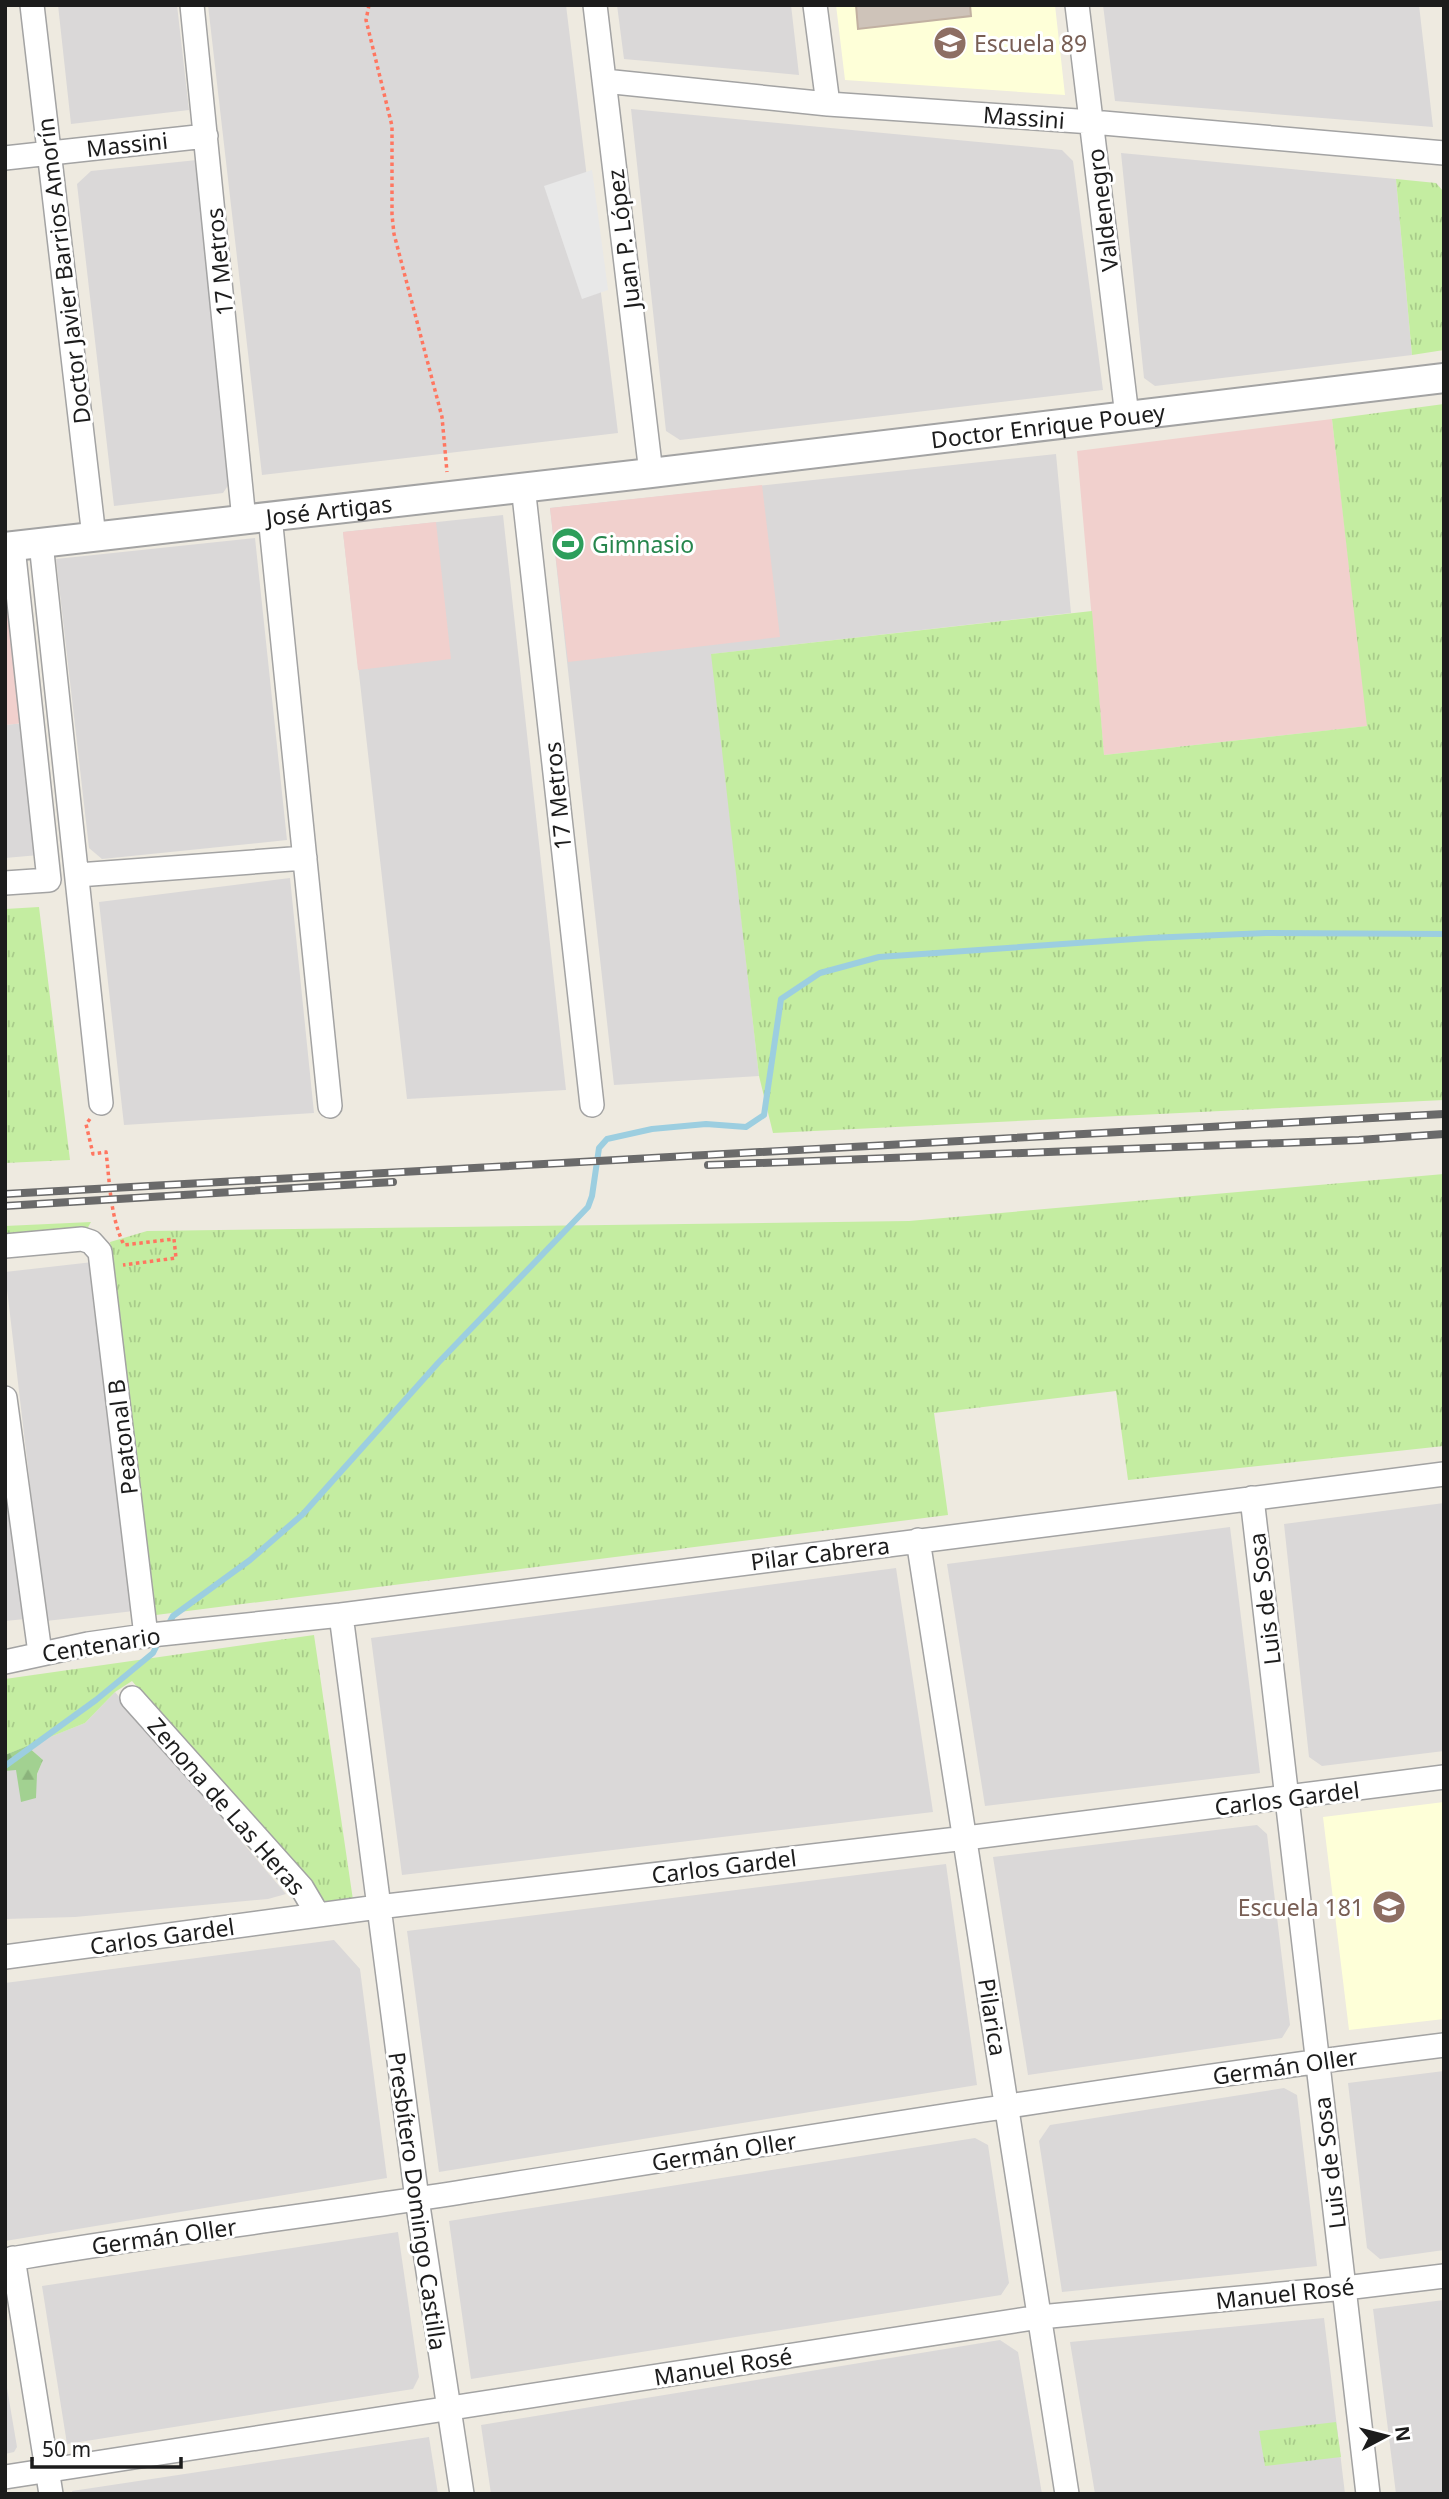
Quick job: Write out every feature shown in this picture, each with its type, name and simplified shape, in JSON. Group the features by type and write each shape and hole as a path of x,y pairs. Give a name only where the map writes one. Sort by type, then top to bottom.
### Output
{"street":[{"name":"Doctor Javier Barrios Amorín","path":"32,5 94,537"},
{"name":"17 Metros","path":"192,5 206,136 305,858 330,1106"},
{"name":"Juan P. López","path":"595,5 651,473"},
{"path":"815,5 828,104"},
{"name":"Valdenegro","path":"1077,5 1126,416"},
{"name":"Massini","path":"604,81 828,104 1092,122 1444,153"},
{"name":"Massini","path":"5,158 206,136"},
{"name":"Doctor Enrique Pouey","path":"651,473 1444,378"},
{"name":"José Artigas","path":"9,547 651,473"},
{"name":"17 Metros","path":"523,486 592,1105"},
{"path":"41,543 101,1102"},
{"path":"5,883 49,880 9,547"},
{"path":"78,875 305,858"},
{"name":"Peatonal B","path":"5,1247 82,1238 91,1242 100,1252 148,1636"},
{"path":"5,1398 40,1653"},
{"name":"Pilar Cabrera","path":"196,1631 341,1615 1444,1474"},
{"name":"Luis de Sosa","path":"1252,1498 1368,2494"},
{"name":"Pilarica","path":"918,1540 1067,2494"},
{"name":"Presbítero Domingo Castilla","path":"341,1615 417,2200 462,2494"},
{"name":"Centenario","path":"5,1662 40,1653 196,1631"},
{"name":"Zenona de Las Heras","path":"132,1699 302,1888 318,1915"},
{"name":"Carlos Gardel","path":"5,1957 378,1907 1289,1799 1444,1777"},
{"name":"Germán Oller","path":"9,2259 417,2200 1006,2106 1444,2045"},
{"path":"9,2259 51,2494"},
{"name":"Manuel Rosé","path":"5,2477 1040,2317 1444,2276"}],"path":[{"path":"369,5 366,20 392,126 394,234 442,416 449,495"},
{"path":"101,1102 86,1124 93,1154 106,1153 110,1200 124,1245 174,1239 176,1258 102,1268"}],"shaded area":[{"path":"58,5 177,5 189,110 71,124"},
{"path":"208,5 566,5 618,433 262,475"},
{"path":"617,5 791,5 799,75 624,59"},
{"name":"Escuela 89","path":"836,5 1055,5 1065,95 845,80"},
{"path":"1103,5 1419,5 1433,127 1115,101"},
{"path":"631,109 1062,150 1073,161 1103,390 680,440 666,431"},
{"path":"1121,153 1396,179 1412,355 1155,386 1144,378"},
{"path":"197,160 231,481 223,493 114,506 77,184 91,171"},
{"path":"592,170 608,290 582,299 544,186"},
{"path":"1332,419 1368,726 1104,755 1077,451"},
{"path":"1056,454 1071,613 712,654 759,1076 614,1085 550,508"},
{"path":"762,485 780,637 568,662 550,508"},
{"path":"503,515 566,1090 407,1099 343,532"},
{"path":"436,522 451,659 358,670 343,532"},
{"path":"255,538 287,840 102,859 89,848 56,559"},
{"path":"5,588 24,723 5,725"},
{"path":"24,723 39,855 5,858 5,725"},
{"path":"290,878 314,1113 124,1125 99,902"},
{"path":"93,1262 134,1611 46,1621 5,1272"},
{"path":"5,1453 25,1619 5,1621"},
{"path":"1444,1503 1444,1751 1322,1766 1309,1757 1284,1524"},
{"path":"1230,1527 1260,1773 985,1806 947,1564"},
{"path":"896,1568 933,1812 402,1875 371,1638"},
{"path":"115,1692 286,1894 268,1899 75,1917 5,1919 5,1771 16,1769 37,1774 43,1760 27,1746 85,1723"},
{"name":"Escuela 181","path":"1444,1802 1444,2019 1349,2030 1323,1817"},
{"path":"1257,1825 1267,1834 1290,2025 1282,2038 1028,2075 993,1857"},
{"path":"946,1864 977,2085 439,2172 407,1931"},
{"path":"334,1940 360,1969 387,2178 5,2241 5,1983"},
{"path":"1444,2071 1444,2250 1380,2259 1367,2248 1348,2083"},
{"path":"1284,2088 1297,2095 1317,2266 1062,2292 1039,2141 1050,2125"},
{"path":"975,2138 988,2145 1009,2283 1001,2295 471,2379 449,2221"},
{"path":"398,2232 419,2377 413,2389 67,2444 42,2286"},
{"path":"1444,2300 1444,2494 1396,2494 1373,2309"},
{"path":"1324,2318 1345,2494 1095,2494 1070,2342"},
{"path":"1000,2340 1018,2352 1042,2494 491,2494 481,2425"},
{"path":"5,2376 17,2447 14,2452 5,2454"},
{"path":"429,2437 438,2494 73,2494 72,2491"}],"green space":[{"path":"1396,179 1436,183 1443,191 1444,350 1412,355"},
{"path":"1444,404 1444,1100 773,1133 759,1076 711,654 1092,611 1104,755 1367,726 1332,419"},
{"path":"39,907 70,1160 5,1163 5,909"},
{"path":"1444,1174 1444,1446 1128,1480 1116,1391 934,1413 948,1515 156,1615 110,1242 147,1231 909,1221"},
{"path":"91,1222 87,1229 5,1237 5,1226"},
{"path":"314,1635 353,1900 326,1902 132,1681 115,1692 85,1723 5,1755 5,1679"},
{"path":"27,1746 43,1760 37,1774 36,1798 21,1802 16,1770 5,1771 5,1755"},
{"path":"1336,2422 1341,2457 1265,2466 1259,2431"}],"building":[{"path":"856,5 970,5 971,16 858,29"}],"waterway":[{"path":"167,1627 173,1616 250,1560 303,1514 438,1363 588,1207 599,1148 607,1139 652,1129 706,1124 746,1127 764,1115 781,999 820,973 879,957 1149,938 1266,933 1444,934"},
{"path":"5,1766 96,1700 153,1653 160,1639"}],"railway":[{"path":"5,1194 1444,1114"},
{"path":"708,1165 1359,1140 1444,1134"},
{"path":"5,1206 393,1182"}],"place":[{"name":"Escuela 89","path":"950,43"},
{"name":"Gimnasio","path":"568,544"},
{"name":"Escuela 181","path":"1389,1907"}]}
